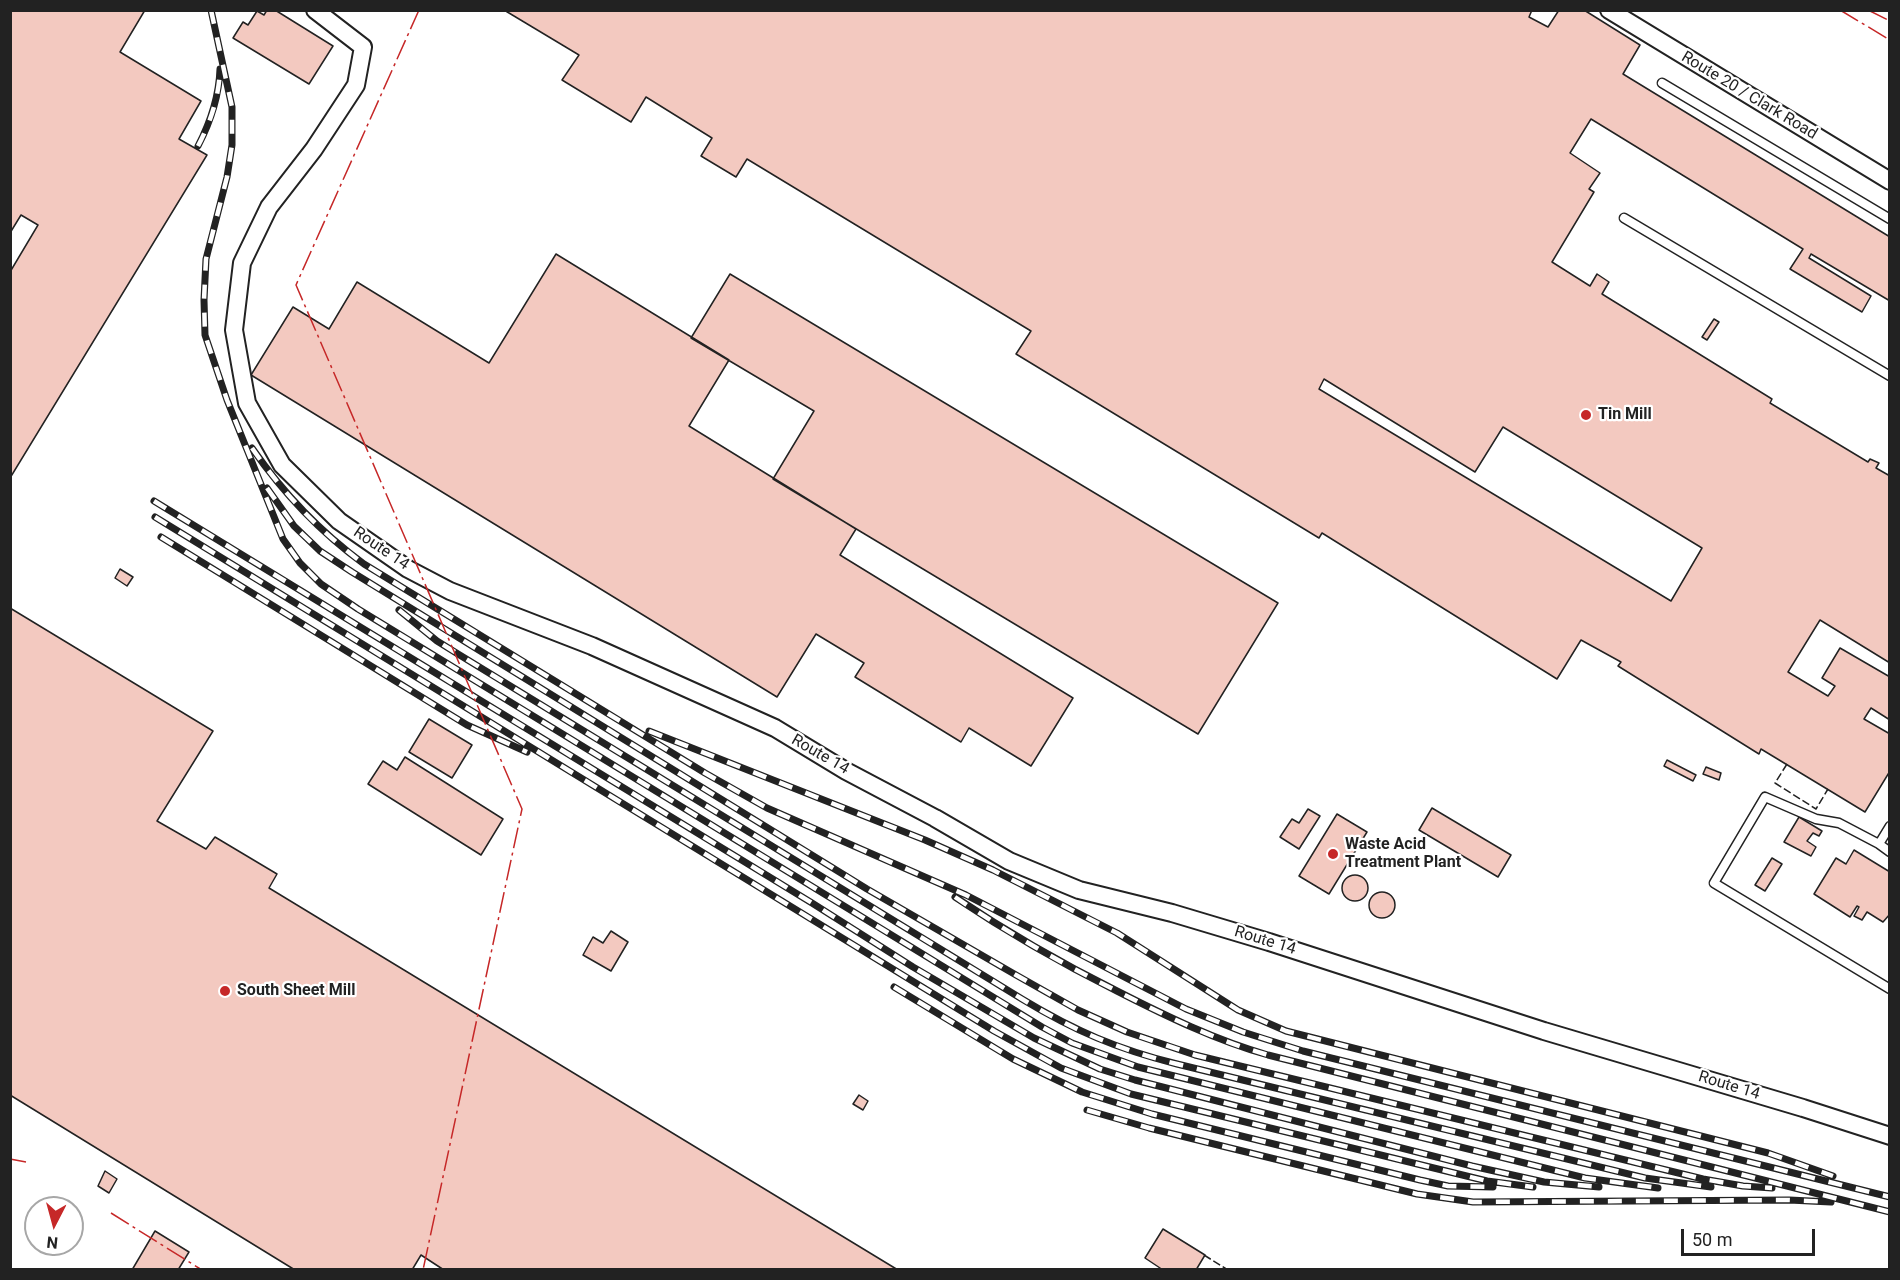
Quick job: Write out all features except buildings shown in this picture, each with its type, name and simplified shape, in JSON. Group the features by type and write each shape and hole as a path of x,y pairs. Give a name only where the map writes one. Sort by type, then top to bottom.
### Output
{"street":[{"name":"Route 14","path":"315,10 363,47 356,85 314,149 269,207 242,263 234,330 247,403 282,465 339,521 408,569 450,591 592,646 775,728 846,771 935,818 1009,861 1079,890 1269,942 1544,1031 1791,1104 1890,1136"},
{"name":"Route 20 / Clark Road","path":"1609,10 1890,181"}],"lane":[{"path":"1662,83 1890,219"},
{"path":"1624,218 1890,376"},
{"path":"1890,852 1839,823 1816,819 1765,797 1714,883 1890,989"},
{"path":"1879,844 1890,826"}],"railway":[{"path":"211,10 232,107 232,145 227,177 206,259 205,335 227,400 283,539 300,563 321,584 358,609 1042,1027 1072,1043 1138,1067 1585,1178 1658,1188"},
{"path":"198,146 214,109 220,69"},
{"path":"252,448 303,511 364,564 705,773 767,808 966,895 1186,1009 1243,1032 1303,1051 1890,1197"},
{"path":"267,488 294,526 320,551 352,572 867,889 1078,1010 1127,1032 1195,1055 1703,1179 1772,1188"},
{"path":"154,501 913,967 1034,1038 1100,1069 1135,1080 1472,1166 1544,1182 1599,1187"},
{"path":"155,517 994,1031 1061,1068 1131,1094 1487,1181 1533,1187"},
{"path":"161,537 467,725 527,752"},
{"path":"399,610 437,641 458,654 1022,999 1060,1021 1097,1038 1177,1064 1645,1178 1711,1187"},
{"path":"649,731 925,840 993,870 1117,933 1238,1010 1286,1031 1768,1153 1833,1176"},
{"path":"955,897 1014,935 1096,980 1191,1027 1248,1049 1890,1212"},
{"path":"894,987 1013,1059 1082,1092 1152,1114 1420,1180 1448,1186 1493,1187"},
{"path":"1087,1110 1149,1128 1417,1194 1473,1202 1789,1200 1831,1202"}],"fence":[{"path":"1787,764 1775,783 1816,809 1828,789"},
{"path":"1204,1255 1228,1270"}],"power":[{"path":"419,10 296,285 522,809 423,1270"},
{"path":"1840,10 1890,40"},
{"path":"1868,10 1890,21"},
{"path":"10,1159 26,1162"},
{"path":"111,1213 202,1270"}],"place":[{"name":"Tin Mill","path":"1586,415"},
{"name":"Waste Acid Treatment Plant","path":"1333,854"},
{"name":"South Sheet Mill","path":"225,991"}]}
